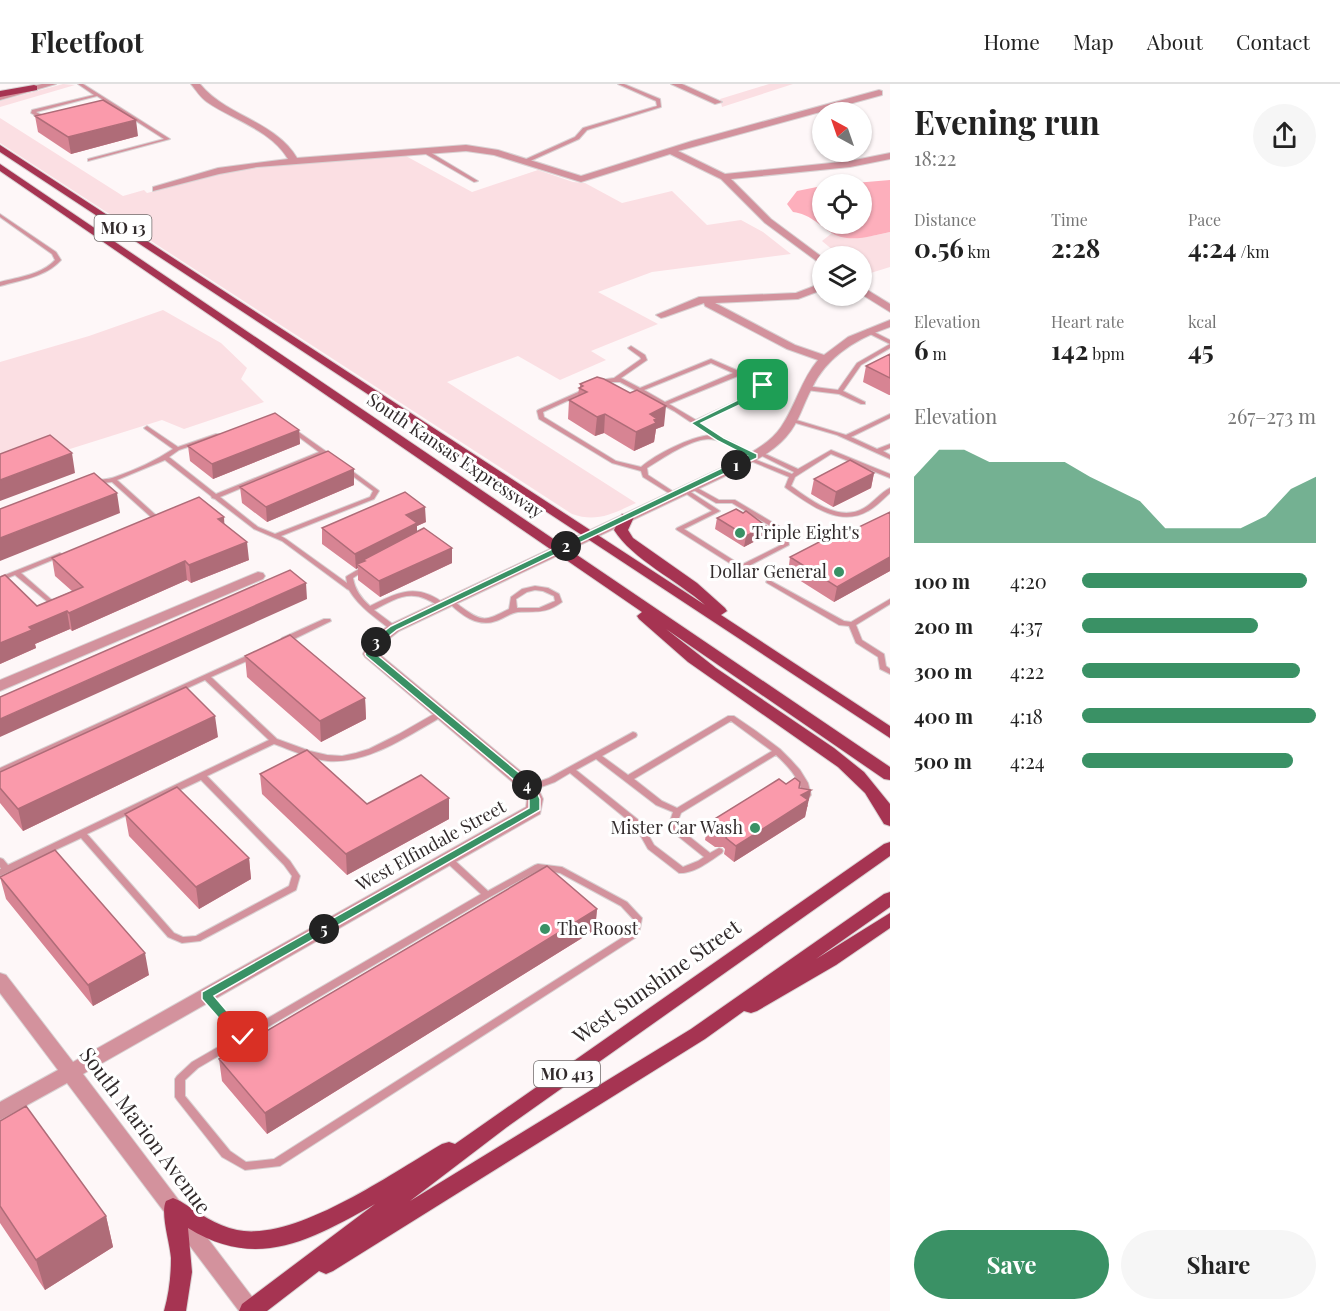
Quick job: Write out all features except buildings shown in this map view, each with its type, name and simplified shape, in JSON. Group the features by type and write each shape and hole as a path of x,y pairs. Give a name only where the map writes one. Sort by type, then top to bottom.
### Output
{"main road":[{"path":"0,95 34,88"},
{"name":"South Kansas Expressway","path":"0,148 890,733"},
{"name":"South Kansas Expressway","path":"0,167 890,776"},
{"path":"627,517 621,530 628,541 692,586 751,640"},
{"path":"611,584 685,652 845,764 880,800 890,820"},
{"name":"West Sunshine Street","path":"250,1310 500,1120 889,848"},
{"name":"MO 413","path":"250,1310 698,1034 890,898"},
{"path":"698,1034 777,993 890,920"},
{"path":"173,1207 214,1232 231,1238 248,1241 270,1239 328,1219 500,1120"},
{"path":"173,1207 181,1249 180,1291 175,1311"}],"street":[{"path":"34,88 52,84"},
{"path":"195,84 211,101 278,141 291,153 294,162"},
{"path":"675,84 718,102"},
{"path":"156,189 228,169 479,149 581,179 670,151 881,91"},
{"path":"670,151 724,177 768,221 812,254"},
{"path":"724,177 850,164 890,156"},
{"path":"661,315 699,300 798,296 812,290"},
{"path":"872,297 890,309"},
{"path":"712,299 710,304 749,326 791,347 825,358"},
{"path":"530,788 370,654 374,644 394,628 754,456 782,434 806,387 825,358 846,342 890,323"},
{"path":"0,686 258,576"},
{"name":"West Elfindale Street","path":"0,1112 534,810 535,799 530,788"},
{"name":"South Marion Avenue","path":"0,980 250,1310"}],"lane":[{"path":"80,84 168,139 90,160"},
{"path":"526,161 577,138 585,129 659,107 658,100 620,84"},
{"path":"57,117 47,120 33,113 98,95"},
{"path":"100,106 111,103"},
{"path":"426,152 476,181"},
{"path":"0,215 54,253 58,260 54,265 42,271 0,284"},
{"path":"840,392 859,364 890,344 868,331"},
{"path":"631,348 643,356 644,360 615,380 540,411 540,418 621,465 644,470"},
{"path":"636,388 707,362 717,362 763,385 764,390 695,423"},
{"path":"664,404 739,373"},
{"path":"615,380 636,388 721,440 754,456 800,472"},
{"path":"806,387 840,392 863,403"},
{"path":"847,437 890,416"},
{"path":"791,420 847,437 890,457"},
{"path":"276,536 372,498 376,491 285,425"},
{"path":"147,428 177,449"},
{"path":"83,486 113,480 165,457 177,449 221,434"},
{"path":"721,440 709,437 694,441 644,467 645,476 718,502 736,503 785,532 786,544 741,568 679,529 736,503"},
{"path":"878,451 890,446"},
{"path":"214,497 323,452"},
{"path":"889,477 831,452 792,476 788,487 814,505 843,516 864,511 890,490"},
{"path":"754,456 765,465 792,476"},
{"path":"165,457 256,528 284,540 350,588 370,609 394,628"},
{"path":"113,480 155,517"},
{"path":"684,491 717,510"},
{"path":"144,522 165,513"},
{"path":"0,579 70,551"},
{"path":"350,588 349,577 369,566"},
{"path":"17,573 51,602"},
{"path":"769,582 842,623 852,624 890,602"},
{"path":"370,609 403,593 423,593 480,621 493,620 513,610 540,610 559,602 557,595 546,588 531,588 513,598 513,610"},
{"path":"277,644 327,621"},
{"path":"852,624 859,641 881,656 883,667 890,672"},
{"path":"0,771 267,649"},
{"path":"206,676 274,741 325,758 350,758 371,750 442,713"},
{"path":"627,779 731,718 777,751 798,772 806,785 807,795 801,801"},
{"path":"530,788 571,770 633,735"},
{"path":"0,861 3,872 274,741"},
{"path":"710,857 672,827 678,811 777,751"},
{"path":"597,756 659,803 678,811"},
{"path":"571,770 638,824 651,847 682,871 719,851"},
{"path":"82,834 171,935 183,940 196,939 293,888 296,876 287,863 202,776"},
{"path":"448,859 488,895"},
{"path":"538,867 562,870 624,904 638,918 635,934 276,1163 245,1166 226,1154 180,1097 180,1079 195,1065 488,895 538,867"},
{"path":"206,995 243,1037"}],"shaded area":[{"path":"63,84 75,85 0,107 0,101"},
{"path":"769,84 793,84 722,107 720,99"},
{"path":"0,118 123,196 144,190 147,193 253,166 404,155 472,192 538,170 573,182 585,183 622,203 672,191 707,225 741,220 763,232 791,254 652,272 598,292 658,324 591,351 606,360 560,380 518,356 447,382 636,503 605,516 581,517 572,514 0,143"},
{"path":"890,180 890,232 860,238 844,238 834,234 872,234 872,182"},
{"path":"812,188 812,219 793,212 787,204 797,191"},
{"path":"890,232 890,267 872,273 872,246 828,246 822,241 831,234 861,237"},
{"path":"163,310 221,343 247,368 241,379 264,402 184,429 162,420 0,471 0,362 89,336"}],"place":[{"name":"Triple Eight's","path":"740,533"},
{"name":"Dollar General","path":"839,572"},
{"name":"Mister Car Wash","path":"755,828"},
{"name":"The Roost","path":"545,929"}],"route":[{"path":"243,1037 206,995 534,810 535,799 530,788 520,777 370,654 374,644 394,628 754,456 721,440 695,423 764,390 763,385"}]}
